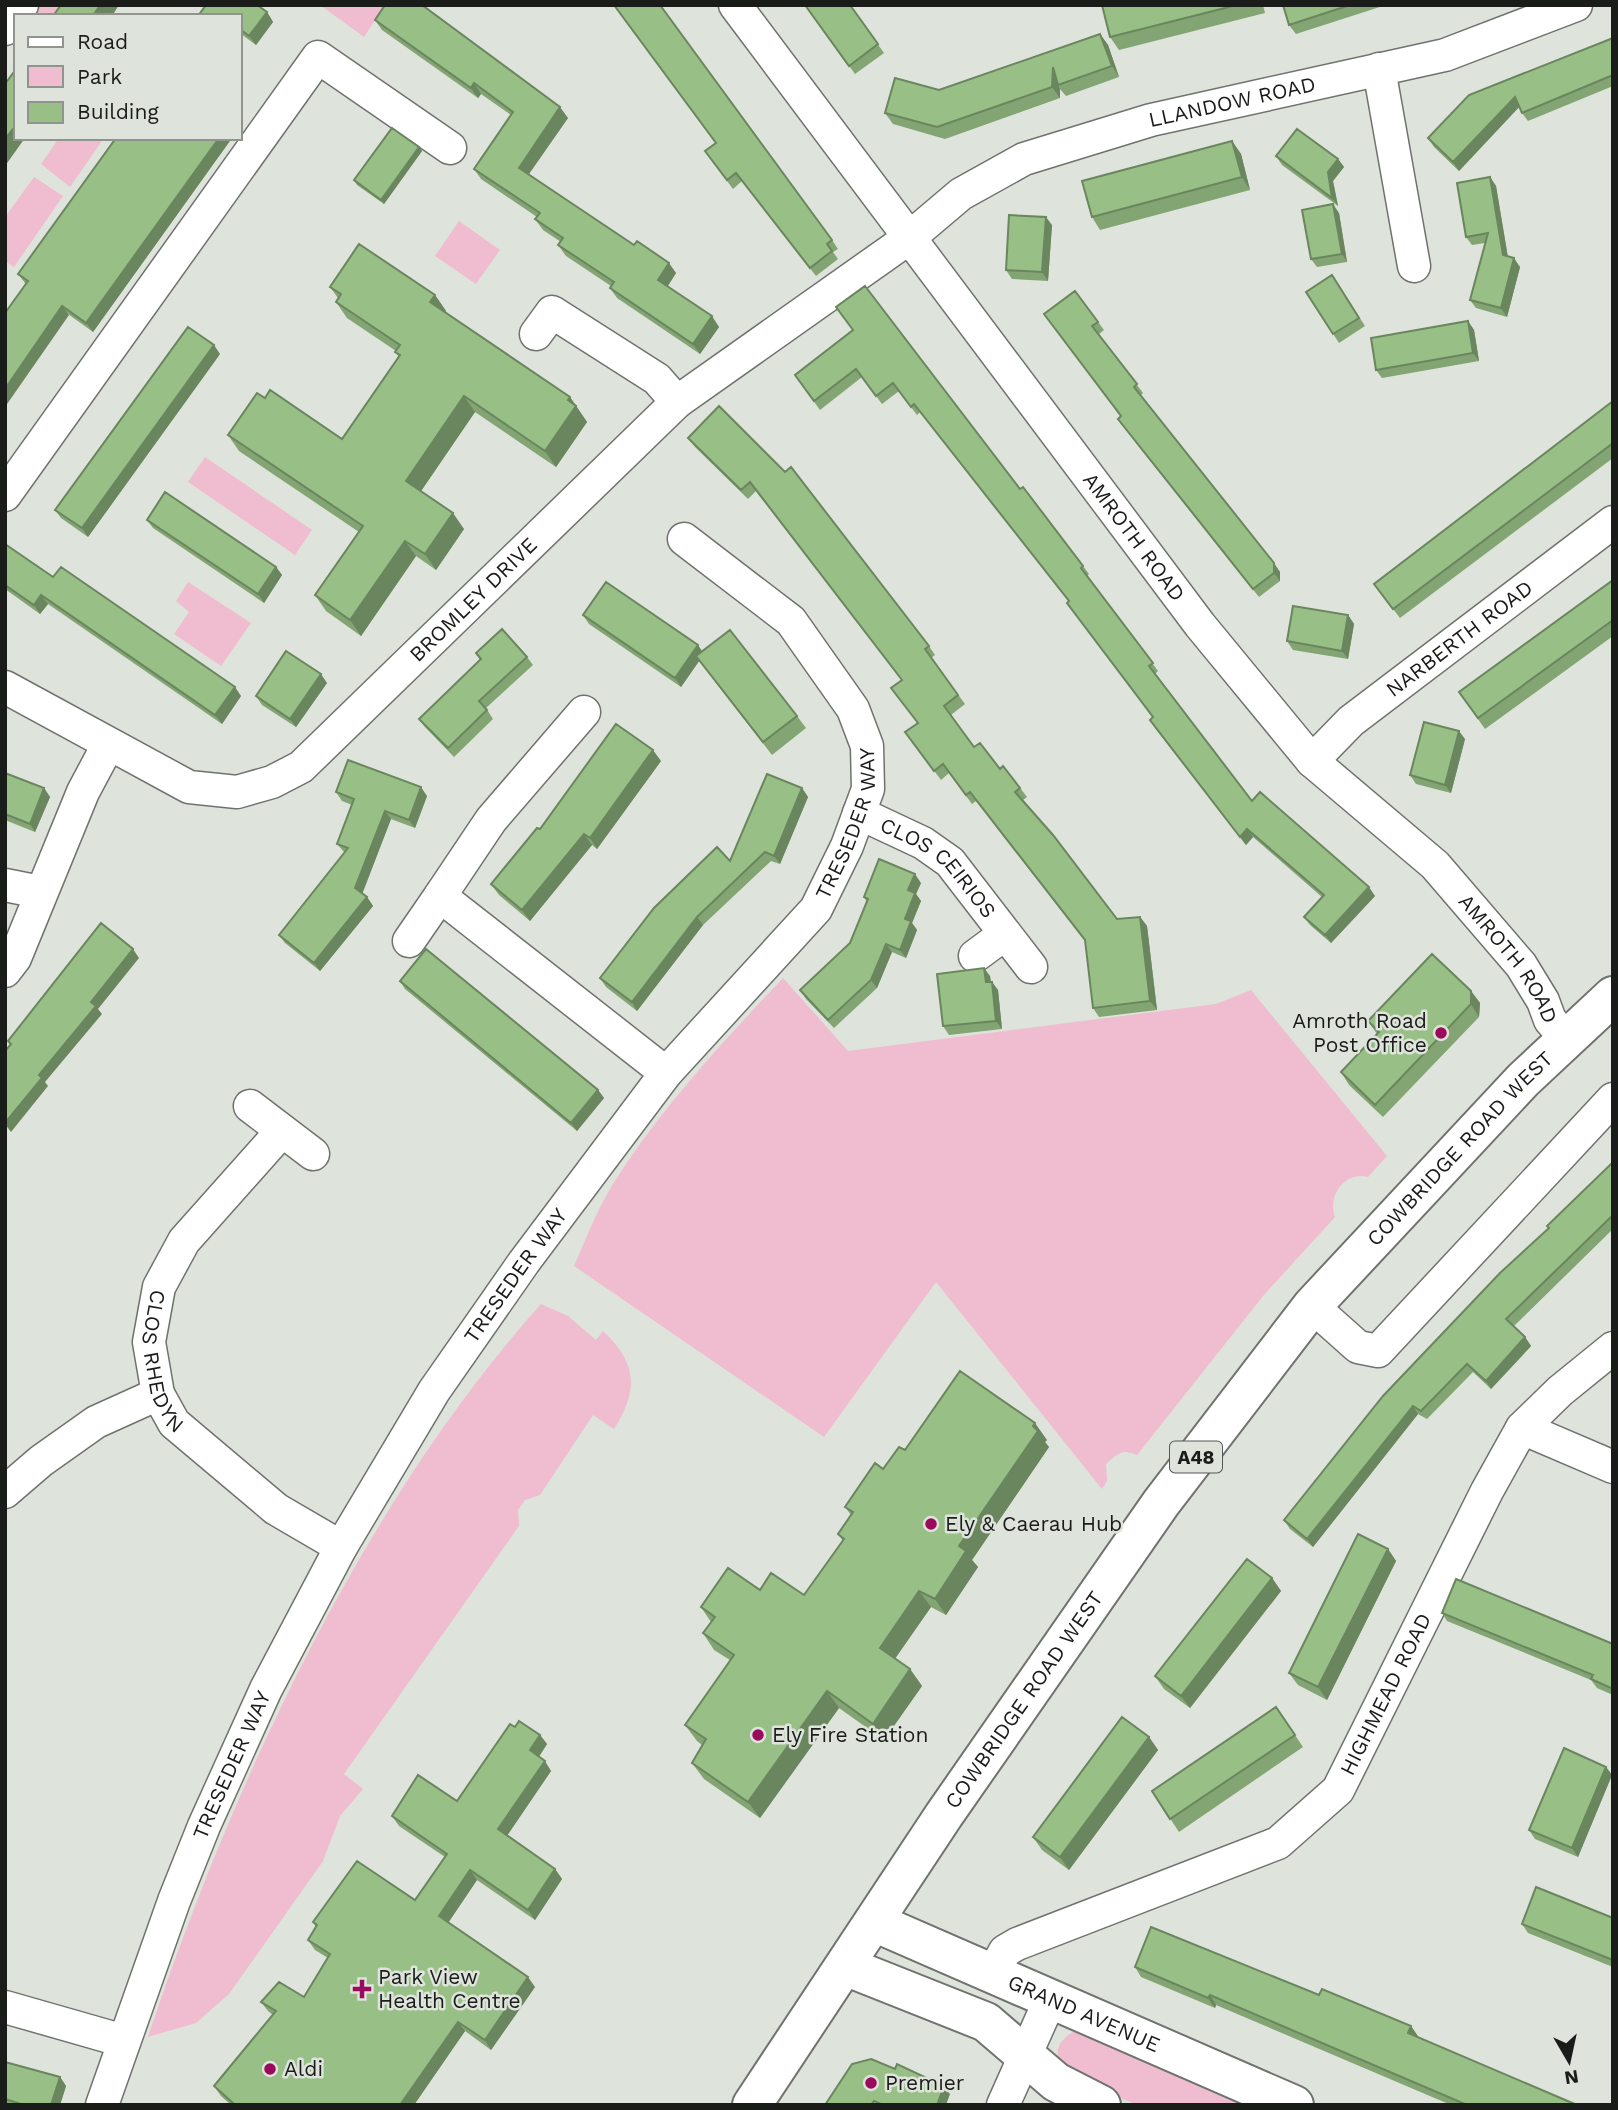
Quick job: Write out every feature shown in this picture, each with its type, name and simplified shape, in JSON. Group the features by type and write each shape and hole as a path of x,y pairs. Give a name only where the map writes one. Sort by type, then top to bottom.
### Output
{"main road":[{"name":"COWBRIDGE ROAD WEST","path":"752,2105 944,1815 1161,1503 1311,1306 1497,1106 1613,996"},
{"name":"GRAND AVENUE","path":"874,1922 1294,2105"},
{"path":"845,1966 986,2022 1056,2082 1101,2105"}],"street":[{"name":"AMROTH ROAD","path":"735,5 1200,625 1312,761 1435,864 1521,965 1543,1001 1550,1020 1566,1038"},
{"name":"LLANDOW ROAD","path":"909,238 961,194 1024,159 1151,120 1445,55 1576,5"},
{"path":"5,495 318,57 450,148"},
{"path":"1379,69 1414,266"},
{"name":"BROMLEY DRIVE","path":"5,687 189,787 237,792 272,782 301,767 677,402 909,238"},
{"path":"536,334 552,312 657,380 677,402"},
{"name":"NARBERTH ROAD","path":"1312,761 1351,721 1613,522"},
{"name":"TRESEDER WAY","path":"102,2105 204,1826 266,1689 341,1547 461,1352 666,1073 816,909 847,846 868,789 867,746 853,709 791,621 684,539"},
{"path":"409,941 491,820 584,712"},
{"path":"5,971 15,958 83,792 108,745"},
{"name":"CLOS CEIRIOS","path":"859,813 898,830 950,862 1031,967"},
{"path":"5,885 40,892"},
{"path":"440,896 666,1073"},
{"name":"CLOS CEIRIOS","path":"975,956 1005,934"},
{"path":"1311,1306 1358,1347 1378,1351 1613,1100"},
{"path":"250,1106 313,1154"},
{"name":"CLOS RHEDYN","path":"281,1132 184,1241 159,1287 149,1342 158,1394 174,1423 276,1510 341,1547"},
{"name":"HIGHMEAD ROAD","path":"993,1973 1005,1951 1017,1944 1278,1843 1338,1790 1487,1490 1522,1428 1560,1391 1613,1348"},
{"path":"5,1492 41,1461 96,1422 158,1394"},
{"path":"1522,1428 1613,1468"},
{"path":"1003,2105 1050,2000"},
{"path":"5,2007 124,2041"}],"green space":[{"path":"37,5 79,5 73,14 40,14 34,9"},
{"path":"320,5 385,5 364,37"},
{"path":"58,140 103,140 70,187 41,164"},
{"path":"34,177 63,196 14,267 5,261 5,217"},
{"path":"459,221 500,250 476,284 435,256"},
{"path":"205,457 312,530 295,555 188,482"},
{"path":"188,582 251,623 221,666 174,634 189,612 176,601"},
{"path":"783,978 848,1051 1216,1004 1251,990 1387,1156 1368,1177 1360,1176 1345,1181 1334,1201 1335,1217 1263,1296 1137,1455 1120,1453 1106,1464 1107,1481 1102,1489 936,1282 824,1437 574,1266 607,1194 651,1129 715,1052"},
{"path":"541,1304 568,1316 596,1340 603,1331 623,1354 631,1377 628,1402 622,1415 614,1429 593,1415 540,1495 525,1500 518,1510 519,1526 344,1774 363,1789 340,1816 323,1861 229,1994 196,2023 148,2037 220,1844 262,1747 309,1651 361,1557 416,1467 476,1382"},
{"path":"1075,2031 1092,2033 1259,2105 1137,2105 1071,2076 1065,2070 1058,2058 1059,2046"}],"building":[{"path":"61,5 100,5 94,14 54,14"},
{"path":"206,5 257,5 267,12 249,36 242,31 242,14 199,14"},
{"path":"385,5 422,5 560,107 519,168 634,245 637,241 669,263 658,280 712,316 693,344 610,288 614,282 558,245 563,238 535,219 540,213 474,169 513,112 474,83 471,88 375,20"},
{"path":"614,5 660,5 832,240 827,244 832,251 810,268 736,173 727,180 705,151 716,143"},
{"path":"805,5 850,5 878,44 849,66"},
{"path":"1102,5 1237,5 1110,37"},
{"path":"1283,5 1350,5 1289,25"},
{"path":"1100,34 1112,66 1058,85 1053,67 1052,87 937,127 885,113 895,78 939,90"},
{"path":"1613,38 1613,75 1522,113 1515,97 1453,162 1428,138 1469,95"},
{"path":"14,72 14,128 5,139 5,84"},
{"path":"392,128 419,147 381,200 354,180"},
{"path":"1297,129 1338,159 1328,172 1332,198 1276,156"},
{"path":"115,140 218,140 86,323 62,306 5,389 5,313 28,281 18,274"},
{"path":"1232,141 1242,177 1092,217 1082,181"},
{"path":"1490,177 1503,255 1514,258 1501,308 1470,300 1488,233 1466,237 1457,183"},
{"path":"1333,204 1342,254 1311,259 1302,210"},
{"path":"1009,215 1046,217 1042,272 1006,270"},
{"path":"359,244 435,295 430,302 570,397 568,400 576,406 545,451 464,396 406,481 453,513 425,554 405,541 350,620 315,595 363,526 228,435 257,393 265,398 270,390 342,439 400,355 395,352 400,345 336,302 341,294 330,287"},
{"path":"1332,275 1359,318 1333,334 1306,292"},
{"path":"865,286 1020,489 1023,487 1083,566 1081,568 1153,663 1149,666 1252,801 1260,792 1369,887 1325,935 1304,917 1324,895 1247,829 1240,837 1150,720 1153,717 1067,603 1069,601 914,404 911,407 893,383 876,396 856,369 814,401 795,375 853,330 836,307"},
{"path":"1075,291 1098,322 1092,326 1137,384 1134,387 1274,563 1274,573 1253,589 1118,419 1121,416 1044,314"},
{"path":"1468,321 1473,353 1376,370 1371,338"},
{"path":"188,327 214,345 82,528 55,510"},
{"path":"1613,401 1613,443 1393,609 1374,584"},
{"path":"719,406 785,472 791,467 929,646 925,649 958,695 944,706 974,747 980,743 1000,769 1003,766 1020,788 1015,792 1053,835 1117,919 1140,917 1150,1001 1093,1008 1085,940 970,792 966,795 943,764 934,771 905,732 918,723 891,688 902,680 750,482 741,490 688,438"},
{"path":"165,492 276,567 258,594 147,520"},
{"path":"5,544 53,577 61,567 235,687 215,715 41,595 34,605 5,585"},
{"path":"1613,580 1613,620 1478,718 1459,692"},
{"path":"606,582 698,645 675,678 583,615"},
{"path":"1293,606 1348,615 1342,651 1287,641"},
{"path":"502,629 527,657 479,701 487,710 448,748 419,719 481,659 476,653"},
{"path":"730,630 797,716 763,742 696,656"},
{"path":"286,651 321,674 290,719 256,696"},
{"path":"1424,722 1459,731 1445,785 1410,775"},
{"path":"616,724 653,750 590,838 584,834 522,910 491,884 537,828 540,829"},
{"path":"348,760 421,787 409,820 385,811 355,888 367,897 314,963 279,935 348,848 337,844 354,799 336,792"},
{"path":"5,773 44,788 30,824 5,814"},
{"path":"767,774 802,788 774,856 765,852 697,917 632,1002 600,978 654,908 717,847 730,861"},
{"path":"879,859 915,874 908,890 915,893 905,919 911,921 900,950 886,944 871,980 828,1020 800,990 850,943 868,899 864,897"},
{"path":"101,923 133,949 91,1002 96,1006 39,1075 42,1078 5,1123 5,1051 11,1044 8,1041"},
{"path":"426,949 598,1090 571,1123 400,981"},
{"path":"1432,954 1471,991 1471,1004 1375,1105 1341,1072 1379,1032 1368,1021"},
{"path":"984,968 986,982 992,982 996,1021 943,1026 937,974"},
{"path":"1613,1162 1613,1215 1506,1319 1525,1337 1486,1381 1467,1364 1421,1411 1413,1406 1307,1539 1284,1520 1383,1396 1500,1273 1549,1228 1547,1226"},
{"path":"960,1371 1035,1423 1033,1426 1038,1431 959,1546 966,1551 935,1599 919,1591 880,1648 910,1669 873,1724 827,1691 748,1802 692,1763 706,1739 685,1725 734,1655 703,1633 715,1617 701,1607 728,1568 760,1590 771,1573 804,1595 844,1539 838,1534 853,1512 845,1507 875,1463 883,1469 899,1447 905,1450"},
{"path":"1358,1534 1388,1549 1318,1687 1289,1673"},
{"path":"1247,1559 1272,1578 1181,1696 1155,1676"},
{"path":"1456,1579 1613,1644 1613,1689 1591,1679 1593,1675 1442,1613"},
{"path":"1276,1707 1295,1735 1170,1819 1152,1791"},
{"path":"1122,1717 1149,1737 1060,1857 1033,1837"},
{"path":"519,1721 540,1735 530,1750 545,1761 498,1829 555,1869 528,1910 470,1870 439,1916 528,1977 485,2040 458,2022 400,2105 232,2105 233,2103 214,2086 276,2011 261,2002 279,1982 304,1997 330,1954 308,1940 317,1925 313,1922 357,1861 415,1900 447,1854 392,1816 418,1775 457,1801 510,1724 515,1727"},
{"path":"1564,1748 1606,1767 1572,1848 1529,1830"},
{"path":"1536,1887 1613,1918 1613,1960 1522,1924"},
{"path":"1151,1927 1319,1995 1322,1989 1411,2026 1408,2033 1577,2105 1467,2105 1210,1995 1208,1998 1135,1967"},
{"path":"871,2059 895,2069 897,2064 944,2086 937,2105 883,2105 874,2101 871,2105 825,2105 852,2064"},
{"path":"5,2062 60,2077 51,2105 24,2105 5,2099"}],"place":[{"name":"Amroth Road Post Office","path":"1441,1033"},
{"name":"Ely & Caerau Hub","path":"931,1524"},
{"name":"Ely Fire Station","path":"758,1735"},
{"name":"Park View Health Centre","path":"362,1989"},
{"name":"Aldi","path":"270,2069"},
{"name":"Premier","path":"871,2083"}]}
